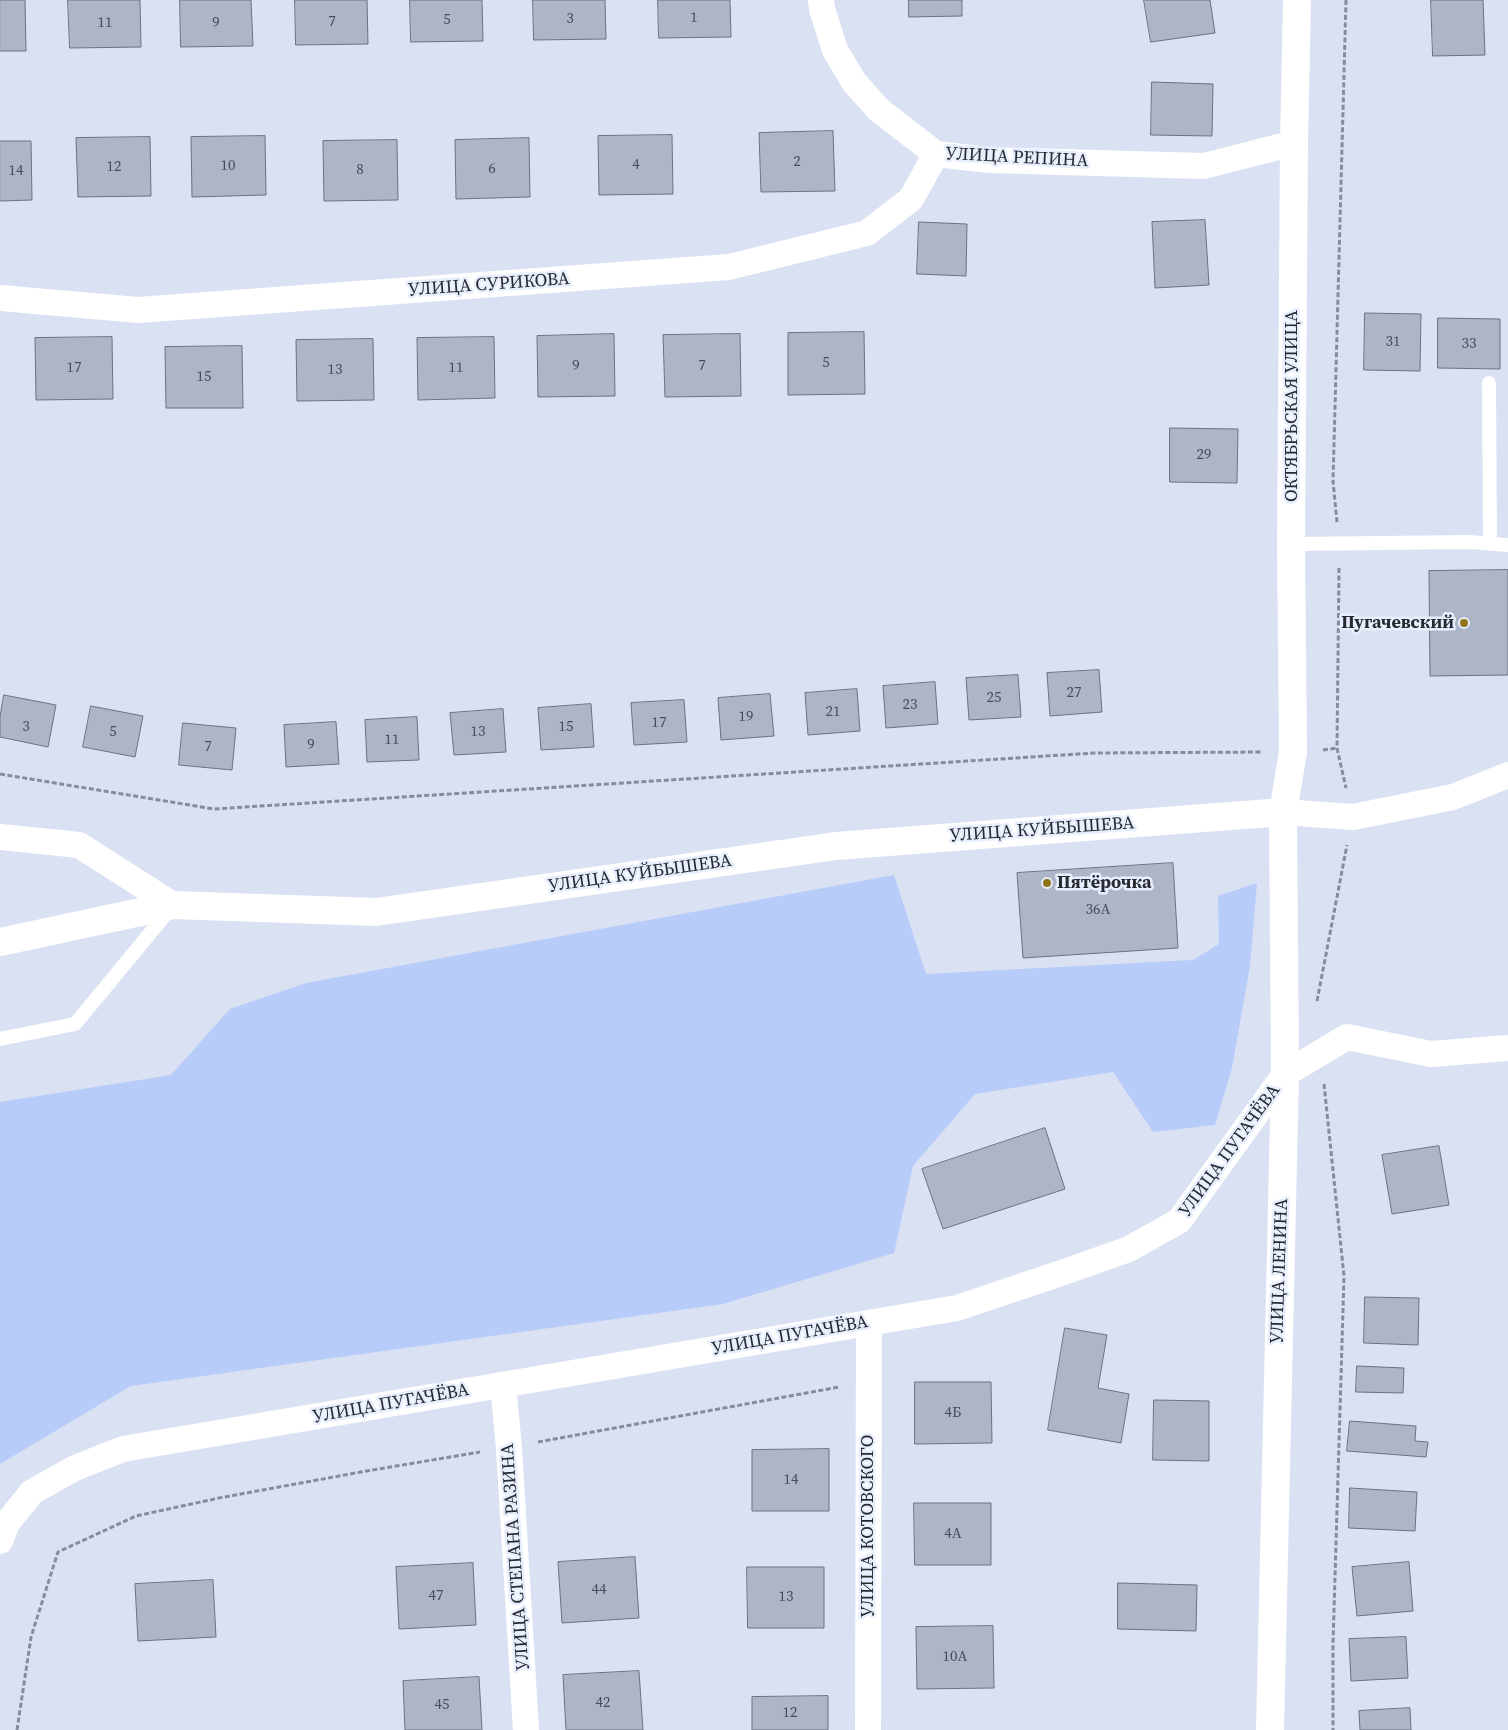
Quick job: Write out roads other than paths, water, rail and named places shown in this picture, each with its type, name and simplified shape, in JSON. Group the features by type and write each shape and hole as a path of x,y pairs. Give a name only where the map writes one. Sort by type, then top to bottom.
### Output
{"main road":[{"name":"ОКТЯБРЬСКАЯ УЛИЦА","path":"1283,812 1293,752 1294,143 1297,0"},
{"name":"УЛИЦА КУЙБЫШЕВА","path":"0,942 173,905 376,912 836,846 1283,812"},
{"name":"УЛИЦА ЛЕНИНА","path":"1270,1730 1286,1074 1283,812"}],"street":[{"name":"УЛИЦА РЕПИНА","path":"820,0 835,50 854,82 879,110 936,154 989,160 1204,166 1294,143"},
{"name":"УЛИЦА СУРИКОВА","path":"0,298 138,310 728,267 867,233 911,199 936,154"},
{"path":"1283,812 1352,817 1453,797 1508,775"},
{"path":"0,836 79,846 173,905"},
{"name":"УЛИЦА ПУГАЧЁВА","path":"2,1530 32,1492 75,1468 123,1449 957,1308 1129,1249 1180,1221 1286,1074 1347,1037 1431,1054 1508,1048"},
{"name":"УЛИЦА КОТОВСКОГО","path":"868,1730 869,1322"},
{"name":"УЛИЦА СТЕПАНА РАЗИНА","path":"503,1385 509,1448 526,1730"}],"lane":[{"path":"1489,383 1490,543"},
{"path":"1292,544 1339,542 1470,542 1508,544"},
{"path":"0,1038 74,1024 173,905"}],"place":[{"name":"Пугачевский","path":"1464,623"},
{"name":"Пятёрочка","path":"1047,883"}]}
